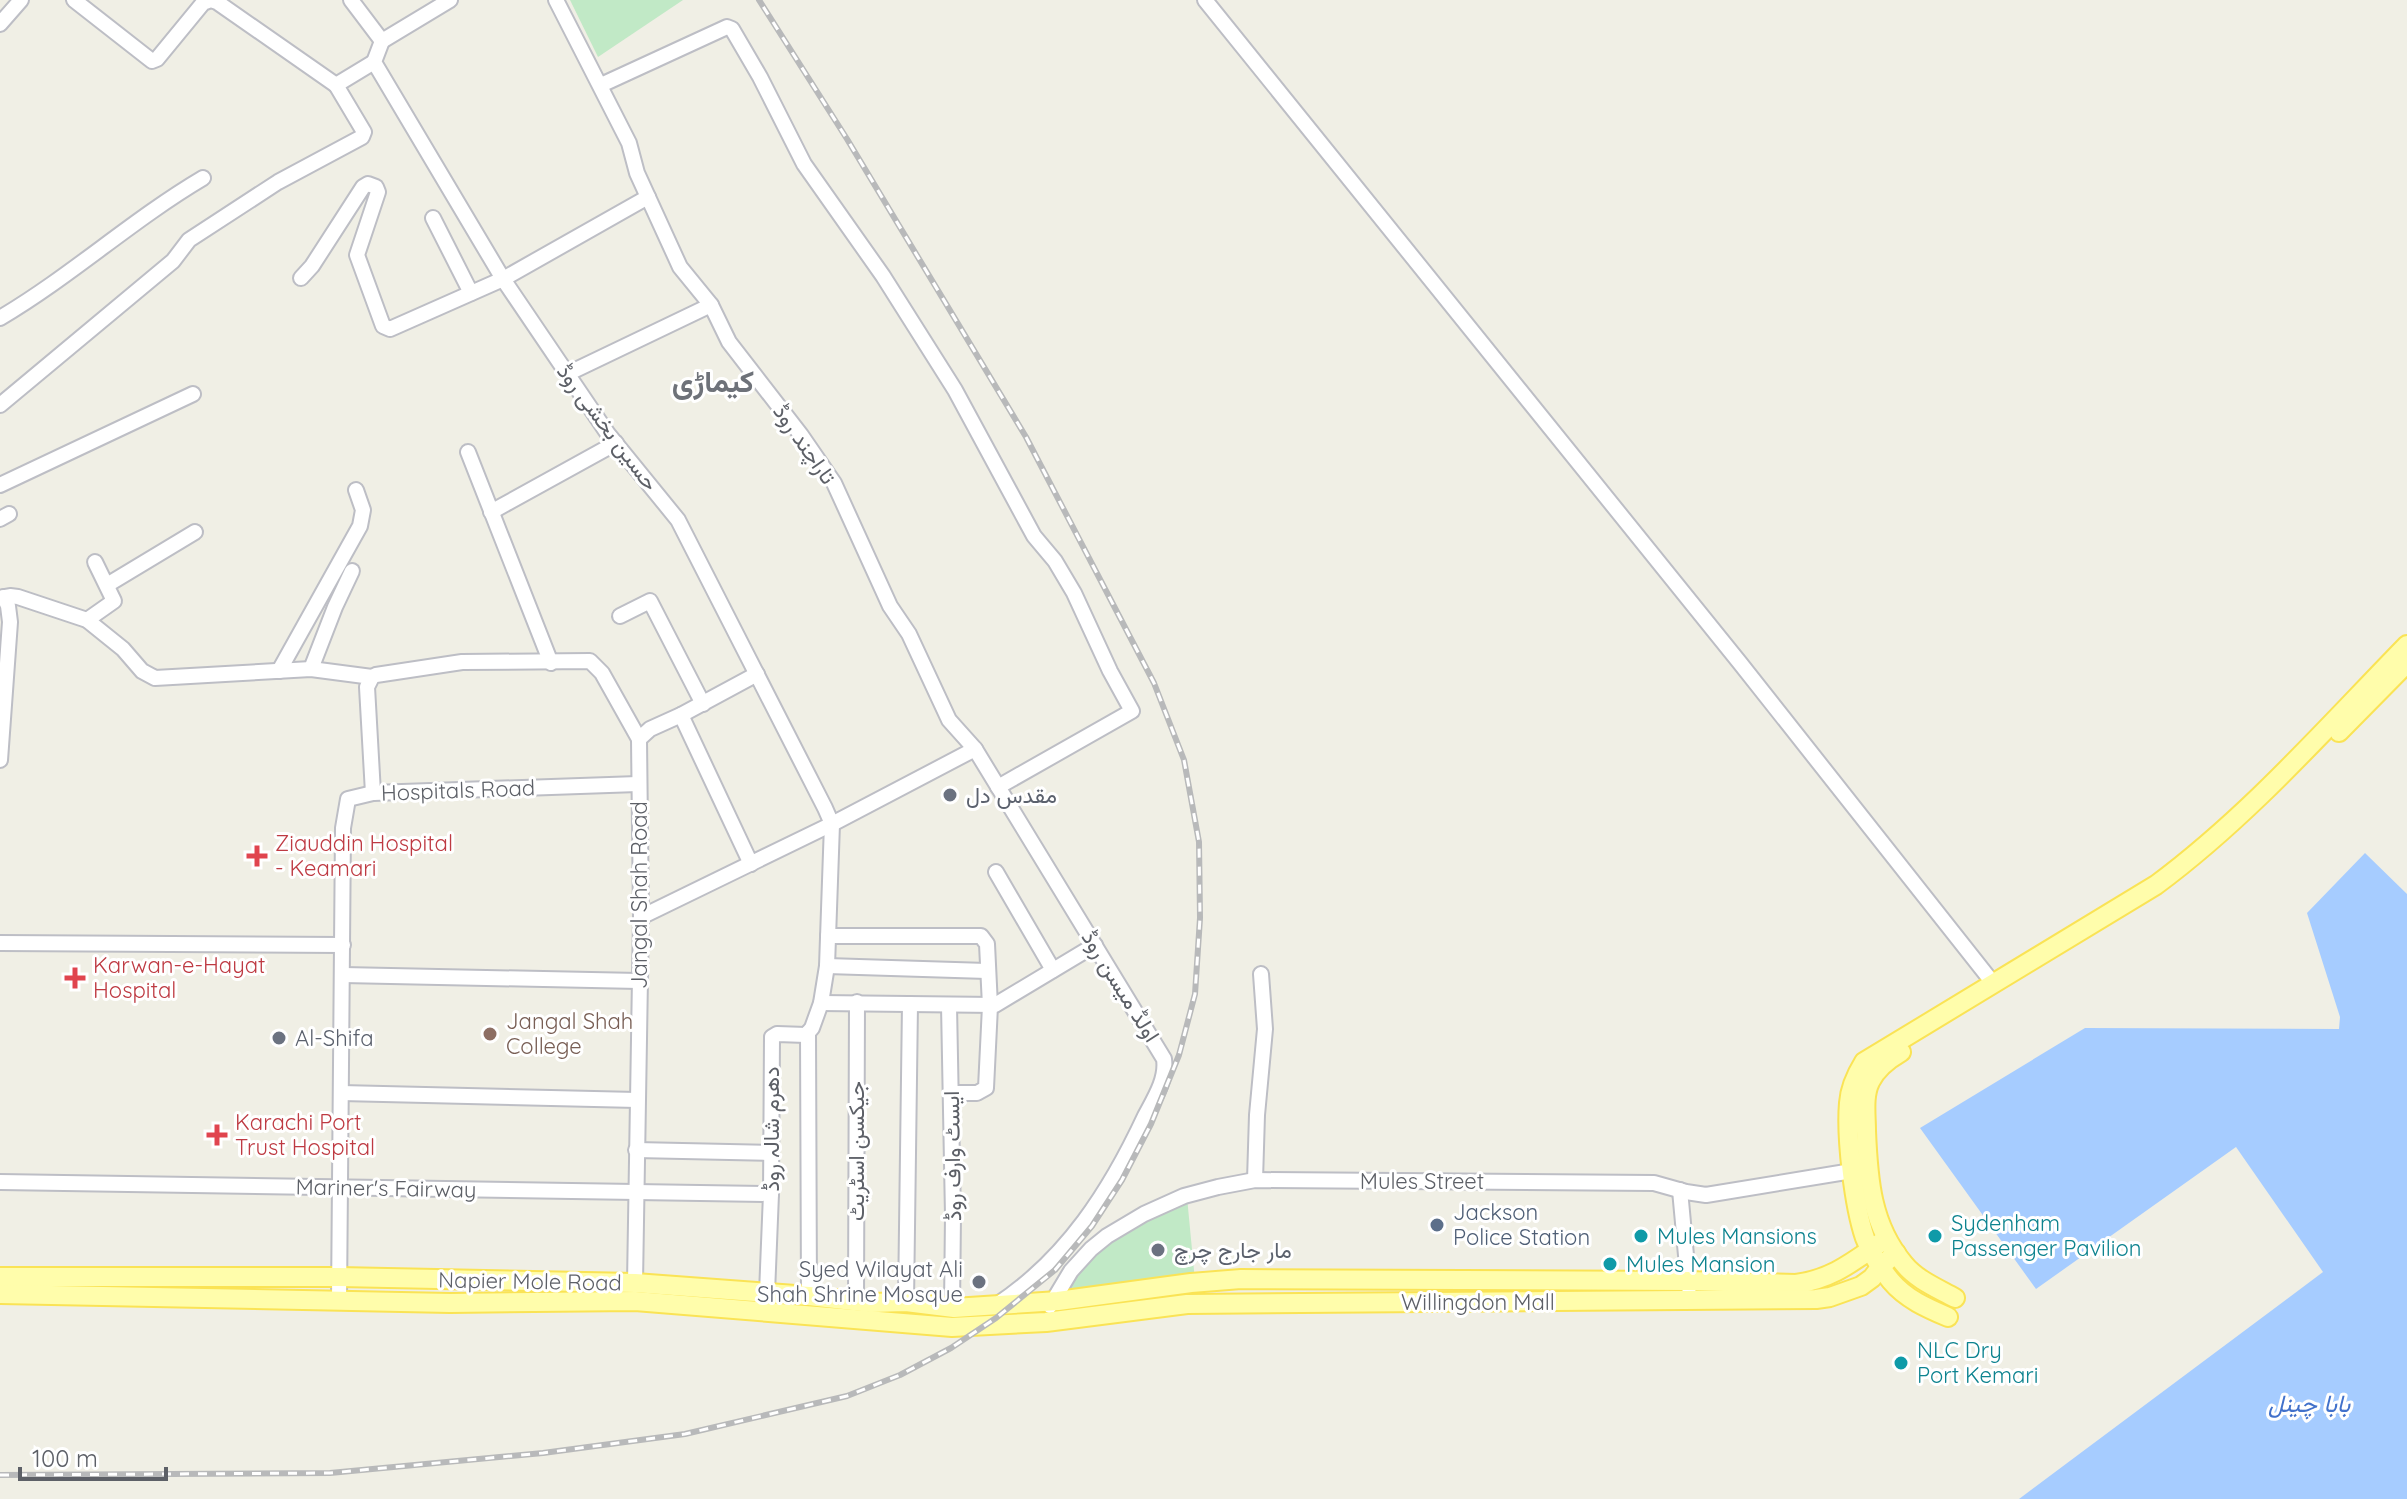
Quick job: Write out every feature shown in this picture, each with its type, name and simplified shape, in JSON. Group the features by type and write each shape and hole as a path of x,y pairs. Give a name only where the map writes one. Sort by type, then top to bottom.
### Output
{"main road":[{"path":"1948,1317 1919,1304 1899,1290 1864,1236 1852,1171 1849,1102 1854,1079 1864,1062 2156,885 2196,855 2238,818 2407,645"},
{"path":"1955,1298 1914,1274 1881,1228 1868,1179 1865,1103 1869,1083 1877,1071 1888,1060 2160,896 2186,877 2245,827 2407,663"},
{"name":"Willingdon Mall","path":"1055,1301 1241,1279 1796,1284 1840,1271 1870,1249 1891,1246"},
{"name":"Willingdon Mall","path":"1046,1322 1187,1304 1830,1297 1861,1286 1872,1278 1891,1246"},
{"name":"Napier Mole Road","path":"0,1277 339,1277 635,1283 952,1308 1055,1301"},
{"name":"Napier Mole Road","path":"0,1294 450,1303 635,1301 952,1327 1046,1322"}],"street":[{"path":"0,24 21,0"},
{"path":"0,405 173,261 189,240 278,182 364,136 336,85 217,2 211,0 203,3 157,59 152,61 74,0"},
{"path":"351,0 382,41"},
{"path":"336,85 374,62 382,41 450,0"},
{"name":"تاراچند روڈ","path":"556,0 629,143 637,173 680,267 711,305 729,342 834,483 890,606 909,634 949,720 975,749"},
{"path":"1205,0 1760,687 1993,983"},
{"path":"601,85 727,27 732,29 804,164 883,276 955,390 1027,524 1074,593 1132,711 998,787"},
{"name":"حسین بخشی روڈ","path":"374,62 503,279 616,443 678,520 832,824"},
{"path":"0,318 50,287 128,228 203,178"},
{"path":"301,278 368,184 376,187 378,192 357,255 383,326 390,329 503,279 648,197"},
{"path":"433,218 471,293"},
{"path":"567,374 711,305"},
{"path":"0,485 193,394"},
{"path":"491,512 616,443"},
{"path":"468,452 551,663"},
{"path":"279,671 360,526 363,510 356,490"},
{"path":"107,585 195,532"},
{"path":"87,620 114,601 95,562"},
{"path":"311,669 352,571"},
{"path":"2,598 18,597 87,620 123,649 142,671 155,678 311,669 372,677 462,662 590,661 597,665 639,739 650,729 757,674"},
{"path":"0,760 10,622 8,606 2,598"},
{"path":"620,616 650,601 703,704"},
{"path":"372,677 367,687 373,793"},
{"path":"681,715 751,864"},
{"name":"Jangal Shah Road","path":"635,1283 641,917 639,739"},
{"path":"641,917 832,824 975,749"},
{"name":"اولڈ میسن روڈ","path":"971,1326 1047,1264 1087,1221 1126,1158 1165,1075 1161,1051 975,749"},
{"name":"Hospitals Road","path":"339,1300 343,828 346,803 352,796 373,793 638,784"},
{"path":"809,1296 808,1033 821,1003 827,966 832,824"},
{"path":"996,872 1053,970"},
{"path":"828,936 981,936 987,944 990,1006 986,1088 977,1093 951,1093"},
{"path":"0,943 343,945"},
{"path":"821,1003 995,1005 1095,945"},
{"path":"827,966 987,971"},
{"path":"1255,1180 1265,1029 1261,974"},
{"path":"343,975 639,981"},
{"name":"جیکسن اسٹریٹ","path":"856,1301 857,1002"},
{"path":"906,1302 910,1004"},
{"name":"ایسٹ وارف روڈ","path":"949,1005 952,1308"},
{"name":"دھرم شالہ روڈ","path":"767,1293 772,1037 808,1033"},
{"path":"341,1093 637,1100"},
{"path":"636,1150 771,1153"},
{"name":"Mules Street","path":"1046,1322 1071,1271 1107,1236 1144,1214 1184,1196 1255,1180 1654,1183 1706,1195 1852,1171"},
{"name":"Mariner's Fairway","path":"0,1182 771,1194"},
{"path":"1680,1190 1690,1300"}],"green space":[{"path":"570,0 683,0 598,57"},
{"path":"1187,1197 1195,1281 1054,1300 1094,1249"}],"water":[{"name":"بابا چینل","path":"2365,853 2407,894 2407,1499 2019,1499 2323,1272 2236,1147 2036,1289 1920,1128 2085,1028 2339,1029 2340,1017 2307,913"}],"railway":[{"path":"0,1475 330,1473 543,1453 685,1434 847,1396 900,1375 951,1348 996,1318 1055,1270 1092,1226 1122,1180 1151,1124 1179,1055 1195,994 1200,918 1199,842 1184,760 1154,683 1026,437 847,139 759,0"}],"place":[{"name":"مقدس دل","path":"950,795"},
{"name":"Ziauddin Hospital - Keamari","path":"257,856"},
{"name":"Karwan-e-Hayat Hospital","path":"75,978"},
{"name":"Jangal Shah College","path":"490,1034"},
{"name":"Al-Shifa","path":"279,1038"},
{"name":"Karachi Port Trust Hospital","path":"217,1135"},
{"name":"Jackson Police Station","path":"1437,1225"},
{"name":"Mules Mansions","path":"1641,1236"},
{"name":"Sydenham Passenger Pavilion","path":"1935,1236"},
{"name":"مار جارج چرچ","path":"1158,1250"},
{"name":"Mules Mansion","path":"1610,1264"},
{"name":"Syed Wilayat Ali Shah Shrine Mosque","path":"979,1282"},
{"name":"NLC Dry Port Kemari","path":"1901,1363"}],"district":[{"name":"کیماڑی","path":"713,381"}]}
